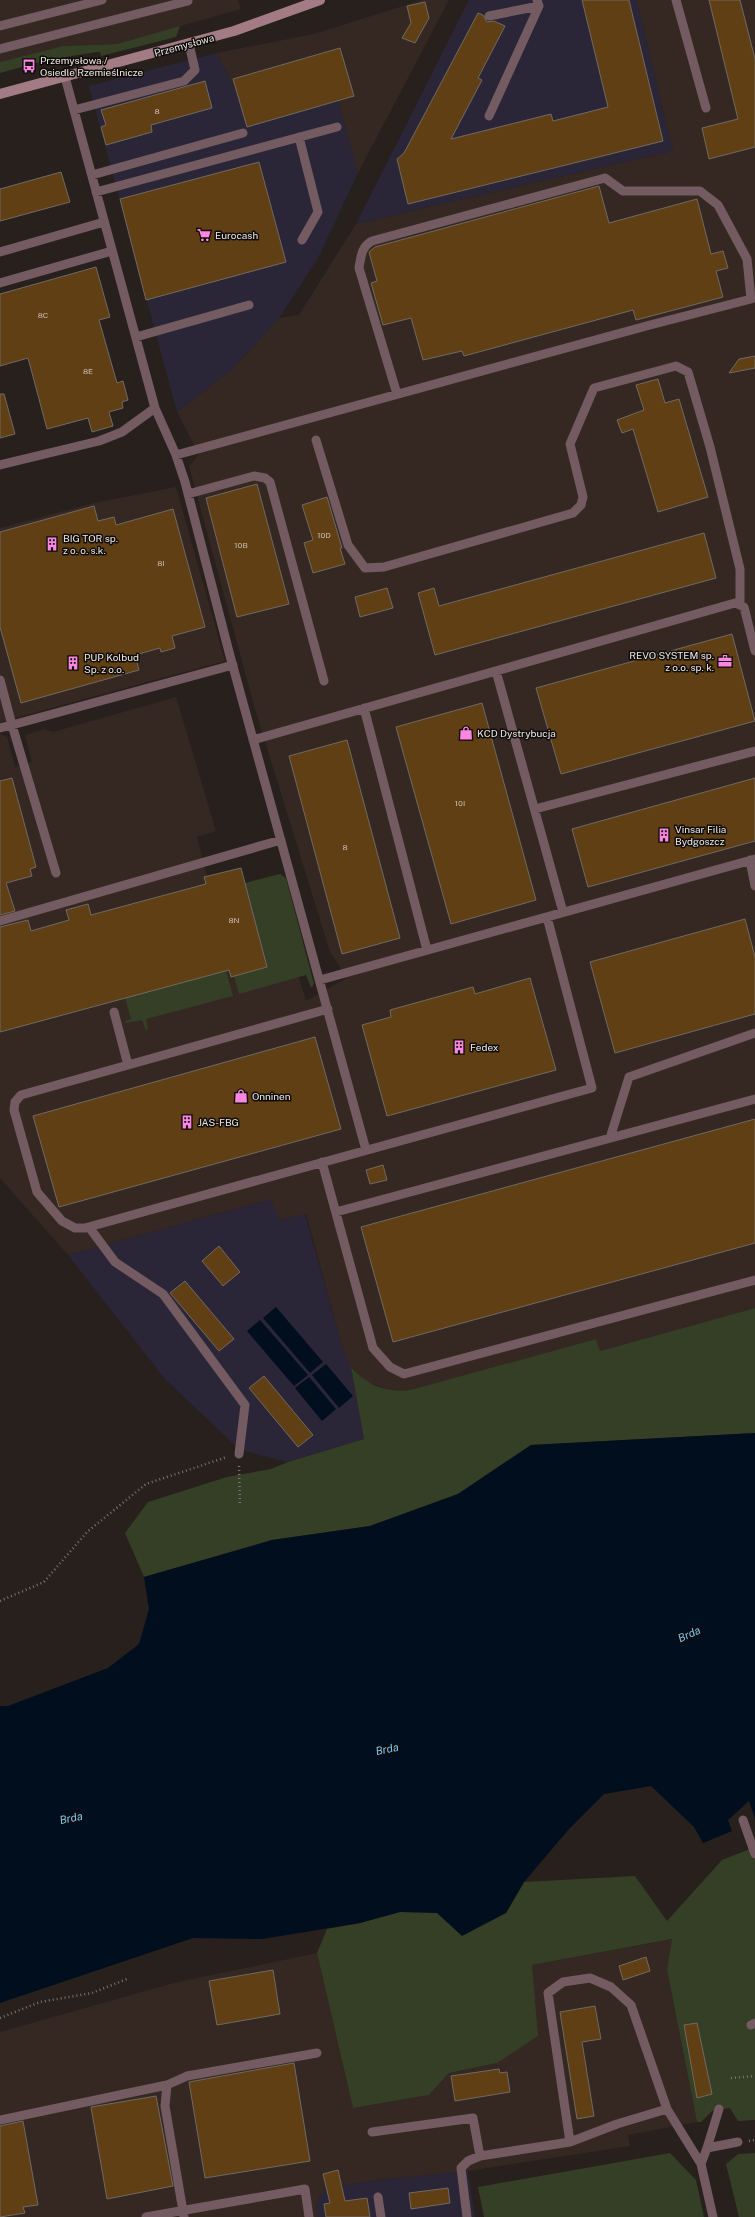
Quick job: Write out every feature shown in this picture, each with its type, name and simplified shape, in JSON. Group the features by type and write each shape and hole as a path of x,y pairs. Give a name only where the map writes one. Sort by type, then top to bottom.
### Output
{"street":[{"name":"Przemysłowa","path":"0,94 188,44 256,24 320,0"}],"lane":[{"path":"0,26 102,0"},
{"path":"676,0 706,108"},
{"path":"0,49 163,4 188,1"},
{"path":"489,16 538,3"},
{"path":"489,116 538,3"},
{"path":"74,110 184,80 195,70 188,44"},
{"path":"65,77 154,408 176,455 188,494 253,740 366,1150"},
{"path":"96,192 337,127"},
{"path":"92,175 243,133"},
{"path":"298,137 318,212 302,240"},
{"path":"176,455 650,325 751,300 748,258 718,205 700,191 623,191 605,178 372,241 366,245 363,250 360,268 397,394"},
{"path":"0,252 104,222"},
{"path":"0,283 112,251"},
{"path":"136,337 249,305"},
{"path":"316,440 348,545 365,568 384,566 573,513 581,505 583,497 570,444 594,388 676,366 688,372 710,447 740,569 740,604"},
{"path":"0,465 99,441 122,432 154,408"},
{"path":"188,494 254,476 265,478 270,482 324,681"},
{"path":"253,740 735,603 744,607 755,651"},
{"path":"0,728 233,665"},
{"path":"496,671 563,912"},
{"path":"0,680 56,873"},
{"path":"364,708 427,950"},
{"path":"535,810 755,751"},
{"path":"0,921 281,840"},
{"path":"320,980 752,859 755,886"},
{"path":"328,1010 21,1095 15,1102 14,1110 37,1192 62,1221 75,1228 89,1227 592,1088 546,917"},
{"path":"114,1012 128,1065"},
{"path":"610,1138 629,1077 755,1033"},
{"path":"336,1212 755,1099"},
{"path":"322,1162 373,1348 390,1367 404,1374 755,1280"},
{"path":"89,1227 115,1262 163,1294 245,1405 239,1454"},
{"path":"743,1820 755,1854"},
{"path":"570,2142 548,1993 563,1982 590,1978 612,1987 631,2005 667,2109 700,2164 713,2217"},
{"path":"0,2120 167,2085 187,2076 317,2053"},
{"path":"167,2085 165,2106 184,2214"},
{"path":"467,2217 461,2168 468,2161 480,2156 570,2142 618,2124 667,2109"},
{"path":"700,2164 707,2148 719,2109"},
{"path":"372,2132 472,2118 480,2156"},
{"path":"707,2148 738,2142"},
{"path":"146,2217 184,2214 304,2189 310,2217"},
{"path":"378,2197 382,2217"}],"path":[{"path":"0,1601 44,1582 87,1532 146,1484 239,1454 240,1505"},
{"path":"0,2018 40,2002 92,1993 127,1979"},
{"path":"731,2078 755,2076"}],"shaded area":[{"path":"0,0 238,0 241,9 117,44 63,46 0,62"},
{"path":"422,0 449,0 358,173 338,100 244,107 217,53 314,34"},
{"path":"469,0 637,0 673,151 356,224"},
{"path":"637,0 755,0 755,1308 600,1351 596,1339 410,1390 387,1390 366,1381 351,1367 344,1353 306,1214 279,1220 271,1199 68,1255 0,1178 0,734 7,737 15,767 32,762 25,735 44,729 53,732 176,697 216,831 197,837 207,877 241,868 245,883 274,875 298,975 306,1001 347,978 330,952 255,709 189,466 199,454 177,412 234,368 279,318 299,315 356,224 673,151"},
{"name":"Eurocash","path":"217,53 244,107 338,100 358,173 318,258 279,318 234,368 177,412 89,86"},
{"path":"176,487 225,661 0,722 0,528 94,503"},
{"path":"271,1199 305,1214 344,1353 351,1367 364,1439 288,1462 240,1450 165,1379 68,1255"},
{"path":"673,1939 667,1970 697,2122 628,2135 630,2146 468,2171 368,2181 325,2189 316,2203 318,2217 0,2217 0,2032 174,1983 317,1953 353,2108 429,2095 449,2073 497,2063 532,1965"},
{"path":"468,2171 475,2217 318,2217 316,2203 325,2189 368,2181"}],"green space":[{"path":"180,26 176,37 101,56 100,52 97,52 53,59 33,64 32,60 25,62 26,66 0,73 0,62 63,46 117,44"},
{"path":"280,874 286,878 314,984 311,988 306,975 239,994 234,976 267,967 245,883"},
{"path":"226,970 233,996 146,1019 148,1029 146,1031 142,1020 126,1023 125,1021 131,1019 125,998"},
{"path":"755,1308 755,1433 531,1445 458,1494 370,1526 272,1540 144,1577 125,1533 148,1502 227,1477 271,1469 288,1462 364,1439 351,1367 363,1379 377,1386 392,1390 410,1390 596,1339 600,1351"},
{"path":"755,1847 755,2120 738,2121 730,2108 712,2111 701,2122 697,2122 667,1970 672,1939 532,1965 538,2036 497,2063 449,2073 429,2095 353,2108 317,1953 327,1929 360,1923 400,1912 506,1913 524,1882 635,1876 667,1921 722,1860"},
{"path":"670,2153 696,2180 704,2217 484,2217 478,2187"},
{"path":"755,2153 755,2217 739,2217 726,2164 738,2154"}],"water":[{"path":"276,1307 323,1362 310,1373 263,1318"},
{"path":"260,1320 308,1375 294,1386 247,1331"},
{"path":"326,1364 353,1396 339,1408 312,1375"},
{"path":"309,1377 336,1409 322,1421 295,1388"},
{"name":"Brda","path":"755,1433 755,1819 749,1801 728,1820 732,1831 703,1843 694,1827 651,1786 604,1794 569,1829 524,1882 506,1913 462,1936 437,1913 400,1912 360,1923 262,1939 193,1938 0,2003 0,1706 8,1706 108,1668 139,1644 149,1609 144,1577 272,1540 370,1526 458,1494 531,1445"}],"building":[{"path":"582,0 629,0 663,141 408,204 397,159 404,153 478,13 483,15 487,22 494,21 505,26 478,78 482,80 451,139 551,114 553,121 608,107"},
{"path":"709,0 740,0 755,59 755,147 709,159 702,128 738,119"},
{"path":"425,2 429,18 415,43 402,38 411,23 407,6"},
{"path":"340,48 354,96 247,127 233,79"},
{"path":"205,81 212,108 151,125 152,132 106,145 101,127 106,125 101,110"},
{"name":"Eurocash","path":"259,162 286,262 146,300 120,199"},
{"path":"61,172 70,202 0,221 0,189"},
{"path":"599,186 609,223 697,199 711,254 723,251 728,268 716,271 723,297 636,320 633,310 464,356 462,351 423,360 411,318 383,325 371,283 377,281 369,252 375,247"},
{"path":"96,267 110,317 99,320 117,383 123,381 128,400 122,402 123,408 109,412 113,426 92,432 88,418 47,429 28,358 0,366 0,294"},
{"path":"755,356 755,368 729,373 739,359"},
{"path":"658,379 665,403 679,399 708,497 658,512 633,429 622,433 617,420 644,410 636,385"},
{"path":"0,394 4,394 15,434 0,438"},
{"path":"257,484 289,604 237,617 206,498"},
{"path":"327,497 342,548 340,548 345,564 313,573 304,543 313,540 302,505"},
{"path":"94,506 98,521 114,517 116,525 173,509 205,627 172,636 175,648 161,652 160,648 135,655 139,670 21,703 0,627 0,532"},
{"path":"704,533 716,578 435,655 418,593 434,588 439,606"},
{"path":"387,588 393,608 360,617 355,597"},
{"path":"732,634 755,721 561,774 536,688"},
{"path":"482,703 536,900 451,924 396,727"},
{"path":"347,740 400,938 342,954 289,756"},
{"path":"12,778 36,867 30,869 32,876 6,883 15,911 0,915 0,781"},
{"name":"Vinsar Filia Bydgoszcz","path":"755,778 755,841 588,887 572,829"},
{"path":"241,868 267,967 231,977 229,970 0,1032 0,927 28,920 31,931 69,920 66,910 88,904 91,915 206,884 204,877"},
{"path":"745,919 755,957 755,1014 615,1053 590,962"},
{"name":"Fedex","path":"530,978 556,1070 387,1116 362,1025 391,1017 390,1010 473,987 475,994"},
{"name":"JAS-FBG","path":"315,1037 341,1129 59,1207 33,1116"},
{"path":"755,1119 755,1243 393,1342 361,1227"},
{"path":"383,1165 387,1180 370,1184 366,1170"},
{"path":"219,1246 240,1272 223,1286 202,1261"},
{"path":"185,1281 234,1339 219,1351 170,1293"},
{"path":"264,1376 313,1435 298,1447 249,1388"},
{"path":"646,1957 650,1971 623,1980 619,1966"},
{"path":"273,1970 280,2014 217,2025 209,1981"},
{"path":"595,2006 601,2039 582,2042 594,2116 577,2119 560,2012"},
{"path":"697,2023 712,2094 697,2098 684,2025"},
{"path":"294,2063 310,2161 205,2178 189,2082"},
{"path":"499,2069 500,2073 507,2072 510,2092 455,2101 451,2076"},
{"path":"156,2096 173,2186 107,2199 91,2107"},
{"path":"23,2121 38,2205 23,2207 25,2213 0,2217 0,2126"},
{"path":"338,2170 345,2201 367,2198 370,2217 326,2217 324,2204 330,2203 323,2174"},
{"path":"448,2188 450,2203 411,2209 409,2193"}],"place":[{"name":"Przemysłowa / Osiedle Rzemieślnicze","path":"29,66"},
{"name":"Eurocash","path":"204,235"},
{"name":"BIG TOR sp. z o. o. s.k.","path":"52,544"},
{"name":"REVO SYSTEM sp. z o.o. sp. k.","path":"725,661"},
{"name":"PUP Kolbud Sp. z o.o.","path":"73,663"},
{"name":"KCD Dystrybucja","path":"466,733"},
{"name":"Vinsar Filia Bydgoszcz","path":"664,835"},
{"name":"Fedex","path":"459,1047"},
{"name":"Onninen","path":"241,1096"},
{"name":"JAS-FBG","path":"187,1122"}]}
